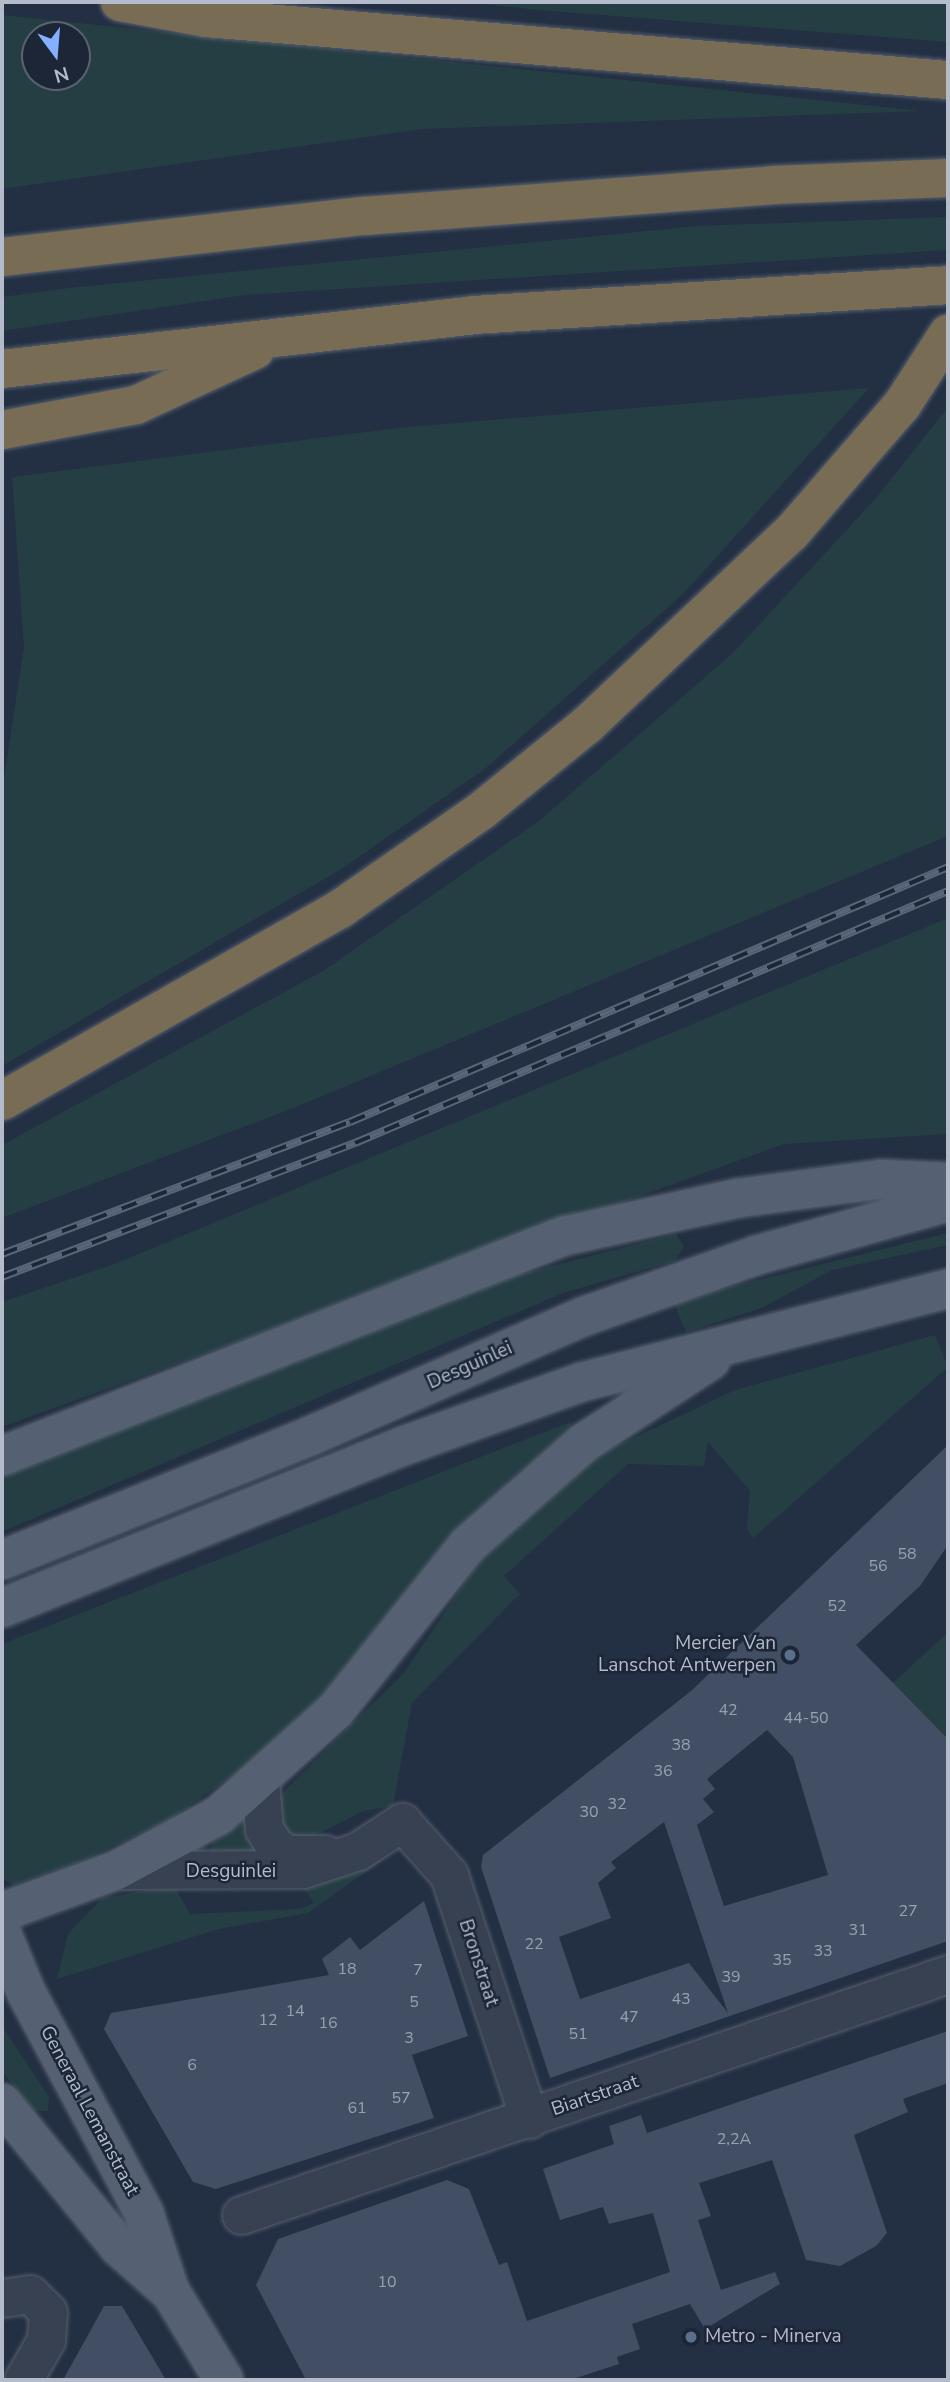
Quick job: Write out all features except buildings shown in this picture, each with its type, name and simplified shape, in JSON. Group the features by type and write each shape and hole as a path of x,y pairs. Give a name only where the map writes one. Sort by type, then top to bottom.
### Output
{"highway":[{"path":"120,2 234,20 948,80"},
{"path":"2,257 364,216 772,184 948,178"},
{"path":"2,369 514,312 948,285"},
{"path":"2,1101 340,909 481,811 673,649 791,533 902,405 948,334"},
{"path":"2,430 136,405 285,336"}],"main road":[{"path":"2,1456 564,1236 739,1198 881,1179 948,1182"},
{"name":"Desguinlei","path":"2,1559 310,1436 585,1316 757,1255 948,1202"},
{"path":"2,1608 402,1446 582,1382 733,1346 948,1289"},
{"path":"2,1913 117,1870 219,1815 260,1782 386,1655 468,1545 584,1442 733,1346"},
{"name":"Generaal Lemanstraat","path":"2,1934 26,1992 144,2213 170,2291 224,2380"},
{"name":"Generaal Lemanstraat","path":"2,2103 119,2247 170,2291"}],"street":[{"name":"Desguinlei","path":"260,1782 264,1829 287,1854 358,1851"},
{"name":"Bronstraat","path":"358,1851 402,1822 449,1875 529,2119"},
{"name":"Desguinlei","path":"117,1870 272,1874 358,1851"},
{"name":"Biartstraat","path":"241,2215 948,1974"},
{"path":"2,2298 18,2293 41,2301 50,2325 23,2380"}],"green space":[{"path":"466,2 948,2 948,42 538,10"},
{"path":"2,15 60,21 21,21 21,91 91,91 91,24 922,111 423,129 2,189"},
{"path":"948,217 948,250 245,295 2,331 2,297 69,288 698,226"},
{"path":"869,388 684,593 486,768 343,868 2,1066 2,791 24,647 12,477 398,428"},
{"path":"948,407 948,836 291,1109 2,1218 2,1145 323,971 539,821 733,653 877,497"},
{"path":"948,918 948,1134 784,1144 2,1427 2,1302 112,1265"},
{"path":"948,1233 948,1245 832,1270 762,1308 686,1332 673,1301"},
{"path":"676,1234 684,1246 675,1261 563,1293 2,1532 2,1475 513,1276"},
{"path":"935,1335 948,1367 753,1538 747,1529 750,1491 708,1442 704,1466 628,1464 504,1576 520,1594 412,1703 393,1806 363,1811 310,1838 283,1837 278,1799 284,1791 404,1673 480,1560 599,1454 735,1390"},
{"path":"570,1422 574,1434 516,1474 324,1695 248,1765 169,1820 79,1862 13,1885 2,1878 2,1644"},
{"path":"948,1632 948,1739 893,1683"},
{"path":"244,1820 256,1853 210,1855 212,1842"},
{"path":"387,1857 308,1913 219,1929 57,1979 68,1934 102,1898 174,1886 190,1914 299,1909 314,1903 301,1885"},
{"path":"2,2026 49,2097 48,2111 34,2111 2,2071"}],"railway":[{"path":"2,1254 350,1122 948,867"},
{"path":"2,1277 355,1143 948,891"}],"place":[{"name":"Mercier Van Lanschot Antwerpen","path":"790,1655"},
{"name":"Metro - Minerva","path":"691,2337"}]}
